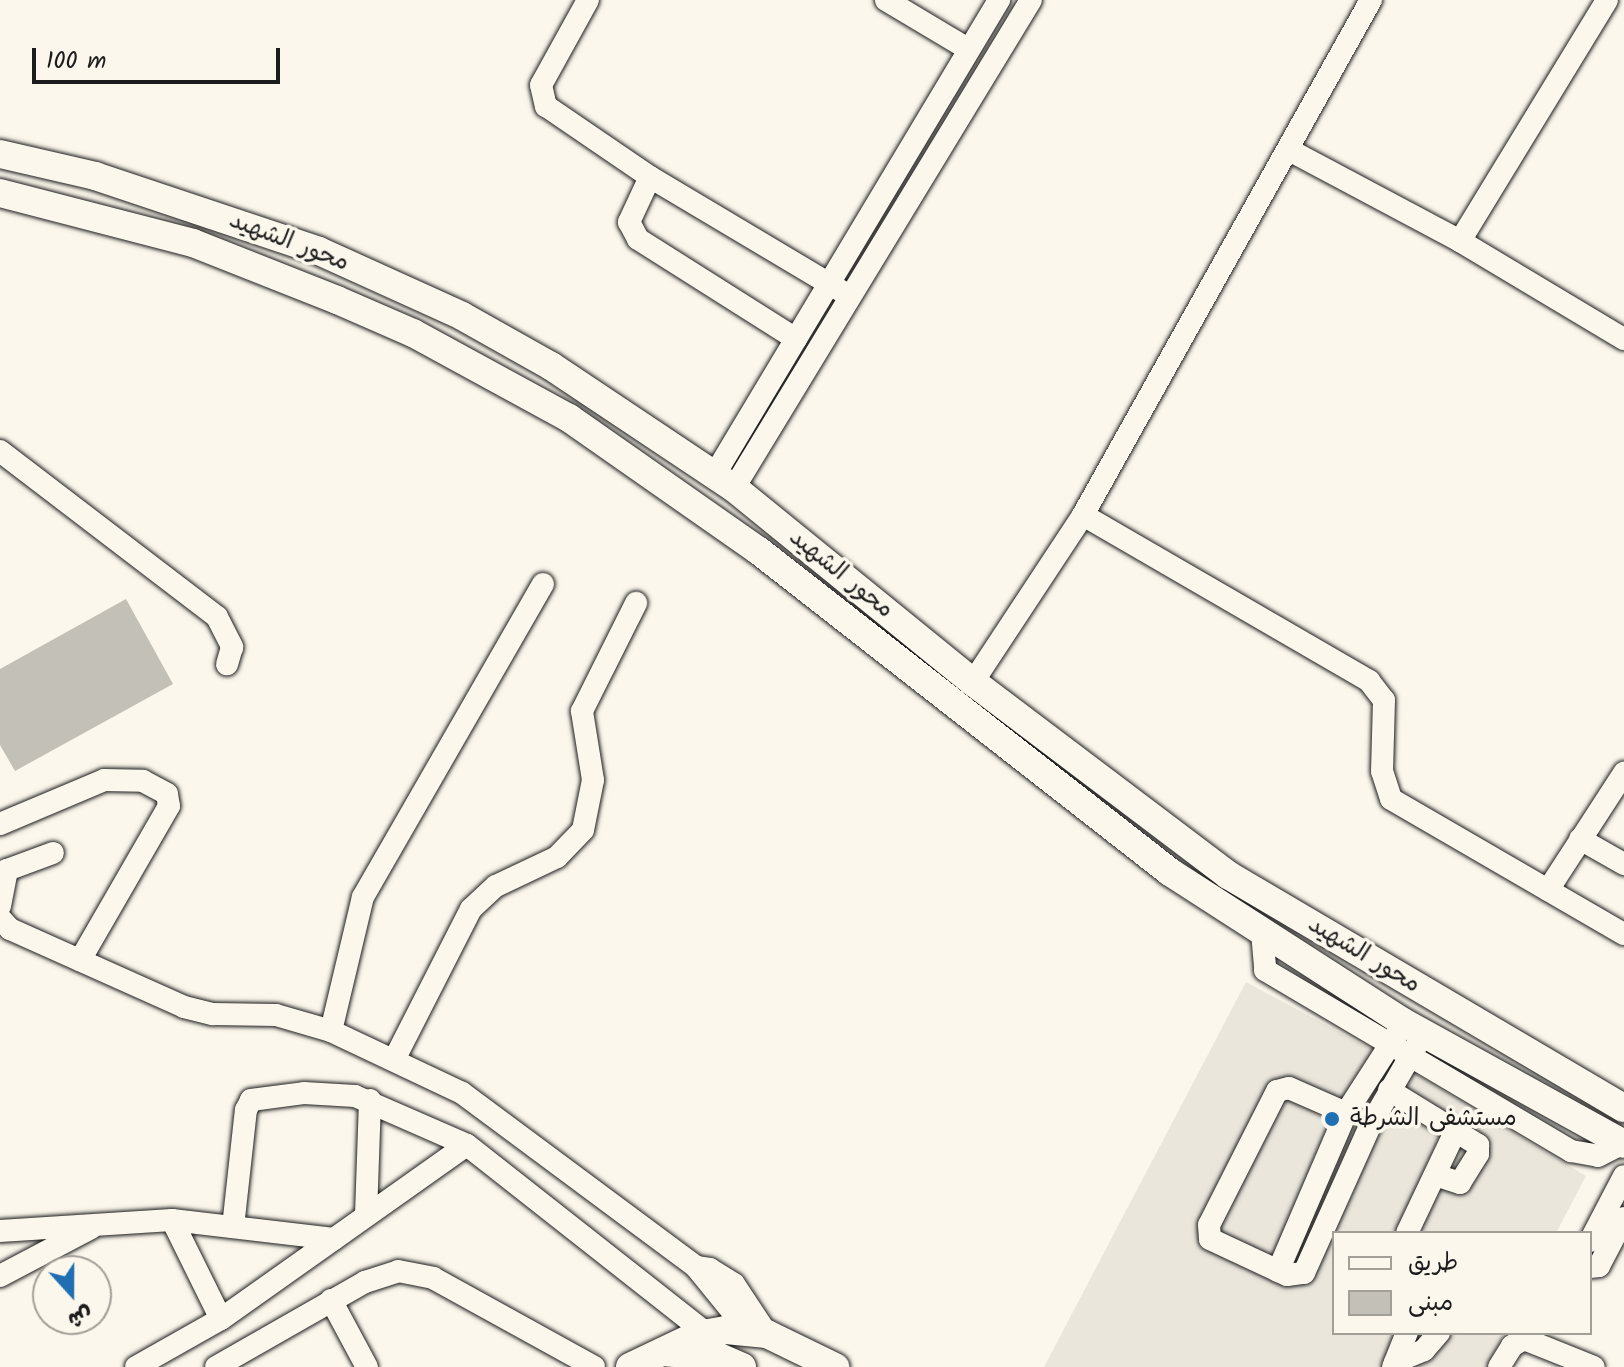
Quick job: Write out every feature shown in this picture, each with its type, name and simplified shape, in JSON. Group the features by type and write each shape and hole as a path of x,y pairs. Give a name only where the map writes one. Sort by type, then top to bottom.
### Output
{"main road":[{"name":"محور الشهيد","path":"0,154 95,176 240,222 406,289 551,366 725,481 973,682 1228,875 1624,1108"},
{"name":"محور الشهيد","path":"0,193 193,243 413,333 569,418 759,551 1127,841 1262,932 1407,1039 1624,1144"},
{"path":"750,1367 745,1352 758,1332"},
{"path":"630,1367 706,1333 758,1332 835,1367"},
{"path":"662,1352 719,1357 742,1367"}],"street":[{"path":"588,0 541,85 541,96 553,112 650,177 839,290"},
{"path":"886,0 968,49"},
{"path":"725,481 796,339 839,290 911,142 999,0"},
{"path":"725,481 839,290 932,157 1031,0"},
{"path":"973,682 1083,515 1371,0"},
{"path":"1460,241 1607,0"},
{"path":"911,142 932,157"},
{"path":"1289,150 1460,241 1624,339"},
{"path":"650,177 629,222 638,239 796,339"},
{"path":"0,451 217,617 232,647 227,664"},
{"path":"1083,515 1369,681 1384,700 1382,771 1391,799 1624,934"},
{"path":"331,1031 363,897 543,584"},
{"path":"395,1058 471,909 496,886 557,857 583,830 593,780 582,711 636,603"},
{"path":"1548,890 1624,773"},
{"path":"0,824 104,780 143,781 167,794 169,806 80,960"},
{"path":"1580,839 1624,864"},
{"path":"0,906 7,870 53,853"},
{"path":"0,918 5,927 198,1012 276,1015 331,1031 395,1058 490,1111 696,1267 710,1269 734,1284 758,1332"},
{"path":"1346,1113 1289,1088 1277,1091 1209,1225 1214,1242 1293,1277 1308,1268 1386,1096 1407,1039"},
{"path":"1278,1271 1346,1113 1407,1039"},
{"path":"233,1227 246,1110 251,1100 321,1093 370,1100 467,1145 706,1333"},
{"path":"1386,1096 1453,1136 1473,1140 1478,1154 1460,1183 1435,1175"},
{"path":"366,1215 370,1100"},
{"path":"1408,1231 1453,1136"},
{"path":"136,1367 221,1319 467,1145"},
{"path":"1592,1237 1624,1176"},
{"path":"1592,1267 1599,1266 1624,1218"},
{"path":"0,1231 172,1220 334,1239"},
{"path":"172,1220 221,1319"},
{"path":"0,1276 99,1223"},
{"path":"216,1367 250,1358 331,1300 381,1274 416,1273 594,1367"},
{"path":"331,1300 367,1367"},
{"path":"1394,1364 1406,1335"},
{"path":"1394,1364 1424,1350 1437,1335"},
{"path":"1499,1367 1512,1346 1524,1339 1569,1362 1594,1367"}],"shaded area":[{"name":"مستشفى الشرطة","path":"1246,982 1397,1063 1586,1176 1557,1231 1332,1231 1332,1335 1503,1335 1487,1367 1044,1367"}],"building":[{"path":"126,599 173,684 15,771 0,745 0,669"}],"place":[{"name":"مستشفى الشرطة","path":"1332,1119"}]}
